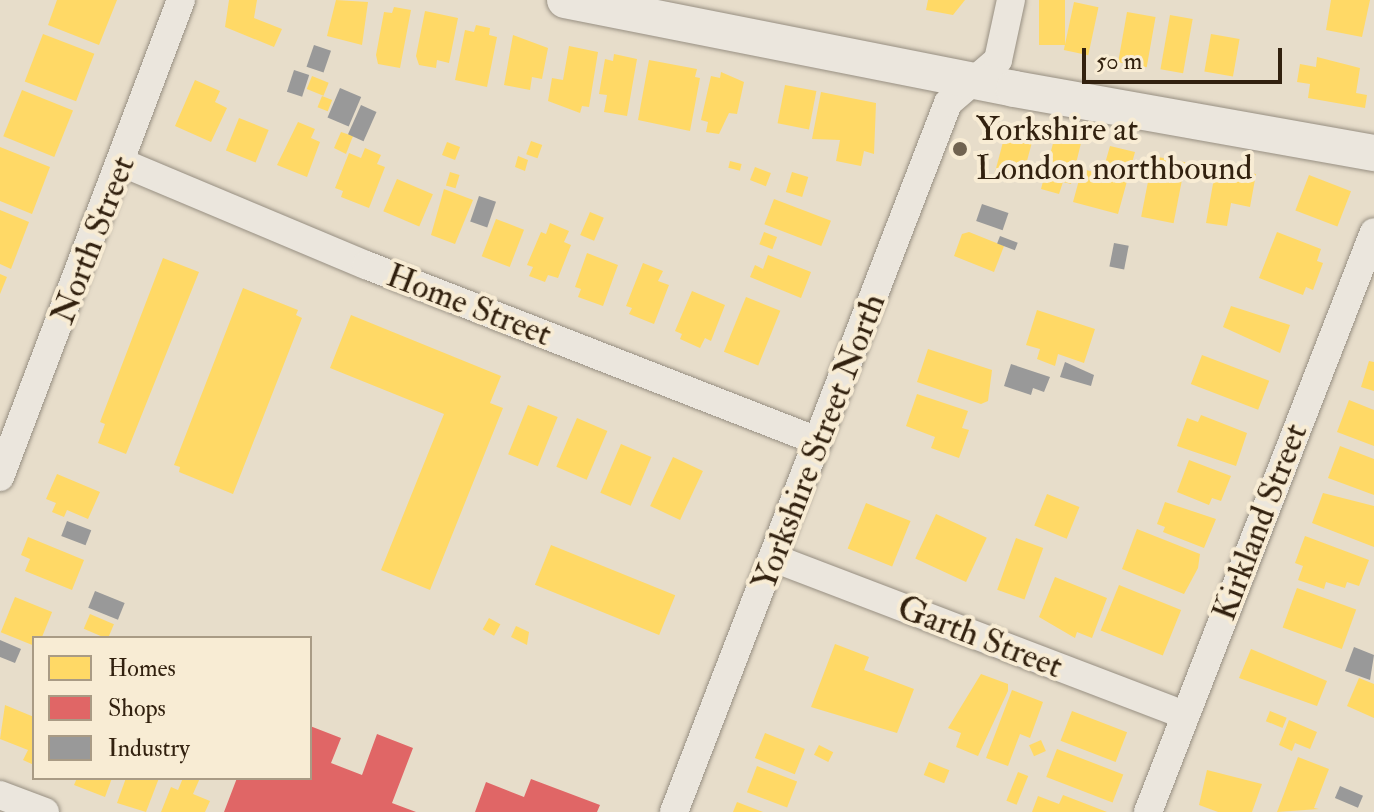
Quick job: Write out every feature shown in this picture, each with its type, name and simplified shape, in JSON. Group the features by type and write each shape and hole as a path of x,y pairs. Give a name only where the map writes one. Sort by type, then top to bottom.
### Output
{"street":[{"name":"North Street","path":"0,477 123,163 181,0"},
{"path":"565,0 633,6 975,81 1374,153"},
{"name":"Yorkshire Street North","path":"674,812 776,559 948,103 998,60 1011,0"},
{"name":"Home Street","path":"123,163 366,265 818,441"},
{"name":"Kirkland Street","path":"1148,812 1374,232"},
{"name":"Garth Street","path":"776,559 1185,715"},
{"path":"7,802 45,812"}],"building: Homes":[{"path":"57,0 117,0 99,45 48,25"},
{"path":"229,0 257,0 254,18 282,29 274,47 225,27"},
{"path":"336,0 368,2 362,45 327,36"},
{"path":"928,0 965,0 953,15 926,10"},
{"path":"1039,0 1065,0 1065,45 1039,45"},
{"path":"1331,0 1370,0 1362,37 1326,30"},
{"path":"1074,2 1098,7 1088,55 1064,50"},
{"path":"394,7 411,10 400,68 378,64 376,55 384,12 392,13"},
{"path":"425,11 458,18 449,63 437,60 436,68 419,65 416,56"},
{"path":"1127,12 1156,17 1147,67 1118,62"},
{"path":"1170,15 1193,19 1183,73 1160,69"},
{"path":"476,25 490,28 489,35 497,37 487,87 455,80 465,30 474,32"},
{"path":"43,34 94,54 76,101 25,82"},
{"path":"1211,34 1240,39 1233,76 1204,71"},
{"path":"513,35 548,48 542,79 532,77 530,90 504,85"},
{"path":"569,46 598,52 589,107 582,106 580,113 548,101 552,78 563,80"},
{"path":"614,54 637,59 627,116 604,112 607,95 599,94 605,59 613,61"},
{"path":"1317,57 1360,68 1356,93 1367,95 1365,108 1308,98 1310,84 1297,82 1300,64 1316,67"},
{"path":"649,60 697,69 695,77 700,78 690,131 638,120"},
{"path":"721,72 744,82 737,114 729,113 719,134 706,132 708,122 701,120 711,76 720,78"},
{"path":"312,76 329,83 323,96 307,89"},
{"path":"195,80 220,91 215,102 227,108 211,142 175,126"},
{"path":"785,85 816,91 809,129 778,123"},
{"path":"22,90 73,111 54,157 3,136"},
{"path":"821,92 876,103 874,154 864,151 861,166 836,161 840,140 812,139"},
{"path":"322,96 332,100 328,111 318,107"},
{"path":"239,118 269,130 256,162 226,150"},
{"path":"298,122 315,129 311,138 320,142 307,177 277,165"},
{"path":"1006,131 1033,138 1021,182 994,174"},
{"path":"341,132 353,136 346,154 334,148"},
{"path":"1056,132 1082,139 1071,184 1063,182 1059,194 1041,189"},
{"path":"531,141 542,145 537,158 526,154"},
{"path":"447,142 460,147 455,160 442,155"},
{"path":"1110,146 1135,152 1118,214 1073,202 1082,169 1102,174"},
{"path":"0,147 50,167 32,214 0,201"},
{"path":"365,148 381,155 377,164 385,167 369,208 341,197 343,191 335,188 349,153 361,158"},
{"path":"518,156 528,160 525,171 515,167"},
{"path":"1153,156 1185,162 1174,223 1141,217"},
{"path":"730,161 742,164 740,171 728,168"},
{"path":"755,167 771,173 766,186 750,180"},
{"path":"1216,167 1256,174 1250,207 1231,203 1227,226 1206,223"},
{"path":"450,172 460,175 455,188 446,185"},
{"path":"792,172 808,177 802,197 786,192"},
{"path":"1309,175 1351,191 1337,227 1295,210"},
{"path":"397,179 433,194 419,226 383,211"},
{"path":"444,189 473,200 455,244 431,235"},
{"path":"774,199 831,221 821,246 764,224"},
{"path":"0,210 29,222 11,269 0,264"},
{"path":"590,212 604,218 594,241 580,235"},
{"path":"496,219 524,230 510,267 482,256"},
{"path":"550,223 569,231 564,242 571,245 558,278 548,275 545,282 529,276 533,267 527,265 541,232 546,234"},
{"path":"764,232 777,237 772,249 759,244"},
{"path":"969,232 1004,246 994,272 954,256 962,234"},
{"path":"1277,232 1321,249 1317,261 1323,263 1313,290 1306,287 1303,295 1259,278"},
{"path":"587,253 618,265 603,306 578,297 581,289 575,287"},
{"path":"768,255 811,272 801,298 750,277 755,265 763,269"},
{"path":"163,258 199,272 126,454 98,443 105,424 100,422"},
{"path":"643,263 663,271 658,281 669,285 654,324 629,314 632,308 626,306"},
{"path":"0,274 7,277 0,294"},
{"path":"243,288 298,310 296,315 302,318 233,494 179,472 180,467 174,465"},
{"path":"692,291 725,305 711,341 705,338 700,348 680,339 682,334 675,331"},
{"path":"746,297 780,311 758,366 724,352"},
{"path":"1231,306 1290,325 1280,353 1223,327"},
{"path":"1037,310 1095,329 1084,363 1058,354 1055,366 1037,359 1040,349 1026,345"},
{"path":"351,315 501,376 490,403 503,408 430,590 381,570 444,414 330,368"},
{"path":"928,349 992,370 988,401 981,404 917,382"},
{"path":"1202,355 1269,381 1258,410 1191,384"},
{"path":"1369,361 1374,362 1374,391 1361,387"},
{"path":"917,394 968,411 962,428 969,430 959,458 931,448 935,437 906,426"},
{"path":"1349,400 1374,410 1374,446 1337,432"},
{"path":"528,405 558,417 538,466 508,454"},
{"path":"1201,415 1247,433 1236,466 1177,446 1187,418 1198,422"},
{"path":"577,418 607,431 587,480 556,467"},
{"path":"621,444 651,457 631,506 600,493"},
{"path":"1340,446 1374,459 1374,495 1328,478"},
{"path":"673,457 703,471 680,520 650,506"},
{"path":"1189,460 1231,476 1221,501 1212,498 1209,505 1177,492"},
{"path":"57,474 100,492 88,519 67,510 64,517 52,512 56,503 46,499"},
{"path":"1323,493 1374,506 1374,547 1312,523"},
{"path":"1047,494 1079,507 1067,539 1034,526"},
{"path":"1165,502 1216,519 1204,548 1163,532 1165,527 1157,524"},
{"path":"866,503 911,521 892,566 848,548"},
{"path":"936,514 987,538 966,582 915,558"},
{"path":"1137,529 1200,554 1198,568 1184,594 1122,569"},
{"path":"1305,536 1369,560 1359,586 1347,582 1345,588 1326,582 1324,589 1298,580 1303,566 1295,563"},
{"path":"28,537 84,560 72,590 25,571 30,559 21,555"},
{"path":"1016,538 1043,548 1024,600 997,590"},
{"path":"551,545 675,595 659,635 535,585"},
{"path":"1055,577 1107,598 1092,638 1077,632 1075,638 1039,617"},
{"path":"1119,585 1181,610 1163,656 1101,630"},
{"path":"1297,588 1356,610 1342,649 1283,627"},
{"path":"15,597 52,612 42,636 32,636 32,645 1,632"},
{"path":"90,614 114,624 109,636 84,629"},
{"path":"489,618 500,624 494,636 483,629"},
{"path":"516,626 529,632 527,645 511,637"},
{"path":"835,644 869,657 864,670 914,689 897,733 811,707"},
{"path":"1251,649 1327,681 1317,706 1239,678"},
{"path":"981,674 1008,684 1008,691 978,756 956,747 961,733 948,728"},
{"path":"1359,678 1374,684 1374,718 1347,706"},
{"path":"1012,690 1043,702 1030,738 1020,734 1008,766 986,758"},
{"path":"5,705 32,716 32,764 23,760 28,750 0,739"},
{"path":"1072,711 1127,732 1116,762 1061,741"},
{"path":"1270,711 1287,718 1283,728 1266,721"},
{"path":"1289,720 1317,732 1310,749 1295,743 1292,751 1279,745"},
{"path":"765,733 805,749 795,774 755,758"},
{"path":"1041,740 1046,751 1034,756 1029,745"},
{"path":"819,745 833,752 828,762 814,755"},
{"path":"1057,749 1123,774 1113,802 1046,777"},
{"path":"1298,757 1329,769 1314,808 1319,809 1277,812"},
{"path":"929,762 949,770 944,783 924,775"},
{"path":"757,766 797,781 787,808 747,792"},
{"path":"1207,770 1262,784 1252,812 1218,812 1199,805"},
{"path":"1018,772 1028,776 1017,805 1006,801"},
{"path":"76,780 111,780 105,797 74,785"},
{"path":"125,780 158,780 146,812 117,803"},
{"path":"182,780 199,780 193,794 210,801 205,812 161,812 171,787 178,790"},
{"path":"1063,795 1107,812 1032,812 1038,796 1059,804"},
{"path":"737,802 763,812 733,812"}],"building: Shops":[{"path":"312,727 341,738 331,763 362,775 377,734 413,748 392,803 416,812 224,812 236,780 312,780"},
{"path":"531,779 600,805 597,812 475,812 486,782 524,797"}],"building: Industry":[{"path":"314,45 331,51 324,73 307,67"},
{"path":"294,70 309,75 302,97 287,92"},
{"path":"340,88 361,97 349,126 327,117"},
{"path":"361,105 377,112 364,141 348,134"},
{"path":"479,196 496,202 487,227 470,222"},
{"path":"982,204 1008,213 1003,230 976,221"},
{"path":"1000,236 1018,243 1015,250 997,243"},
{"path":"1114,243 1129,246 1124,269 1109,267"},
{"path":"1065,362 1094,375 1091,386 1060,377"},
{"path":"1011,364 1050,377 1044,392 1033,388 1031,395 1004,386"},
{"path":"67,521 91,530 86,545 61,536"},
{"path":"95,591 125,603 118,620 88,608"},
{"path":"0,640 21,649 15,663 0,657"},
{"path":"1354,647 1374,655 1370,680 1345,671"},
{"path":"1340,786 1363,796 1358,808 1335,798"}],"place":[{"name":"Yorkshire at London northbound","path":"960,149"}]}
